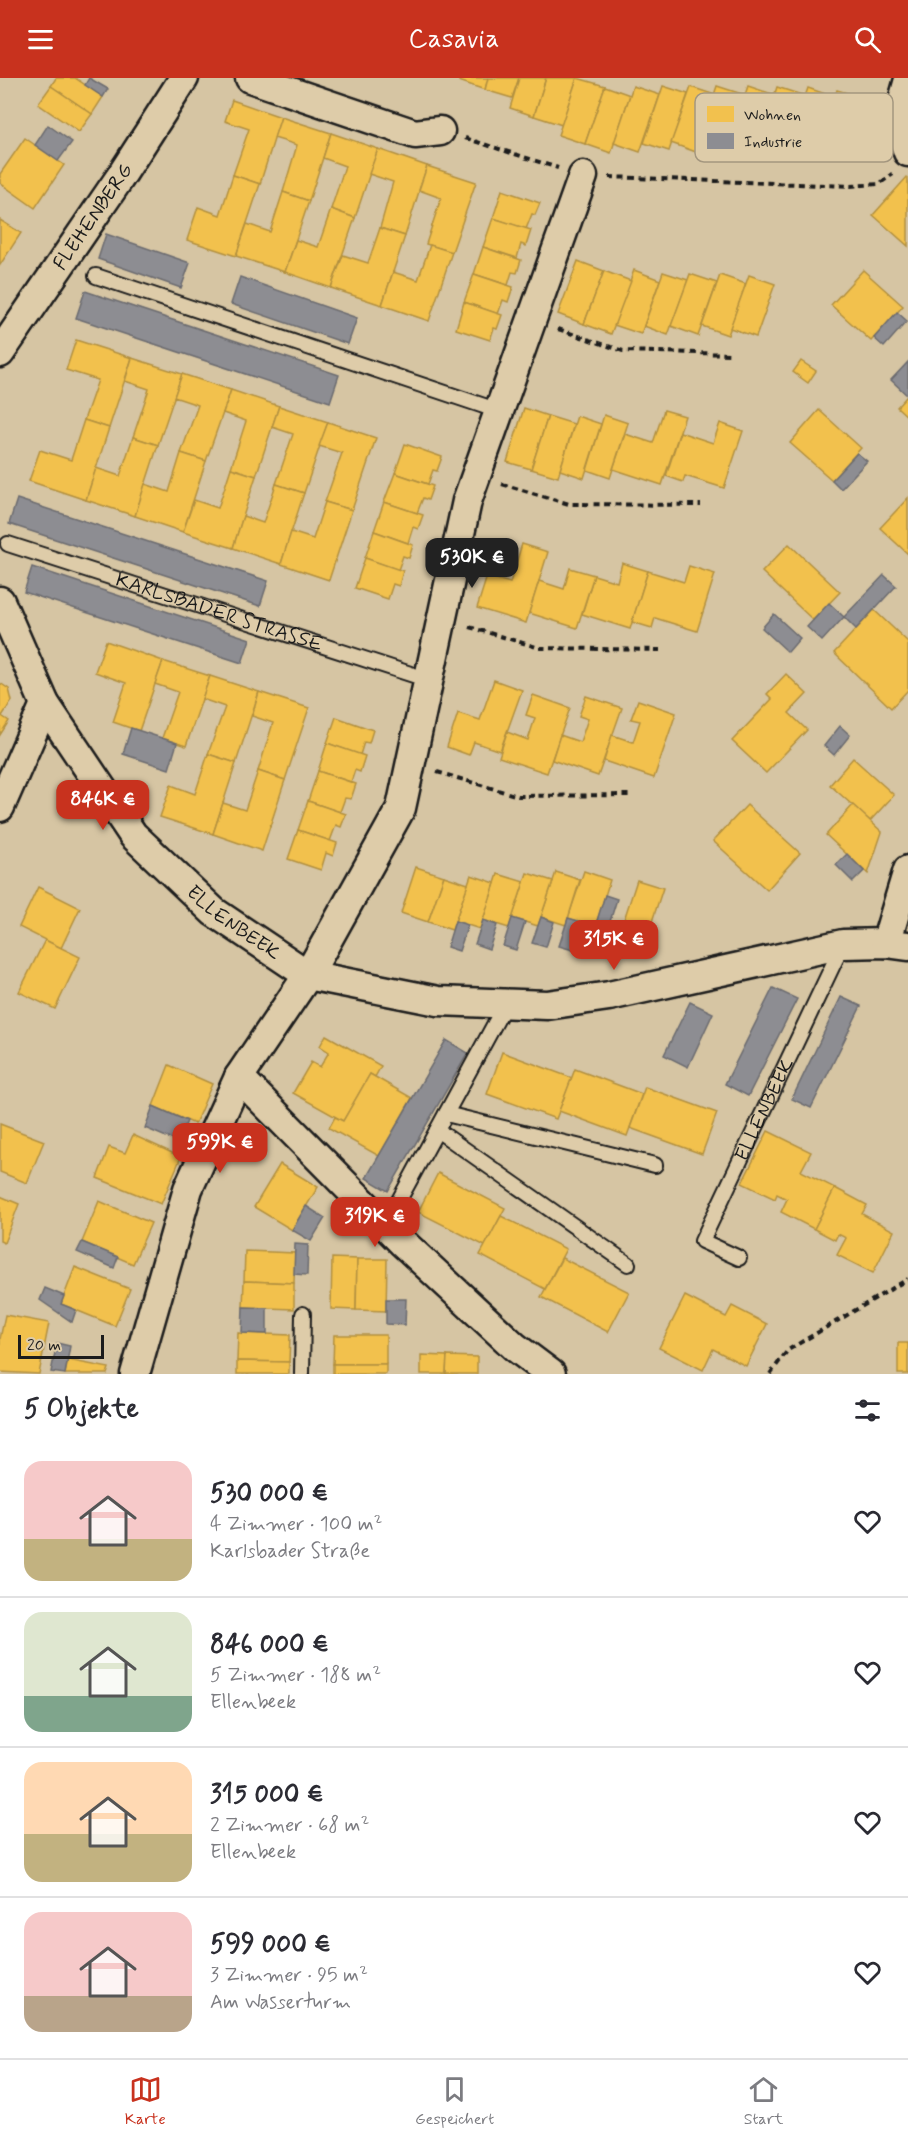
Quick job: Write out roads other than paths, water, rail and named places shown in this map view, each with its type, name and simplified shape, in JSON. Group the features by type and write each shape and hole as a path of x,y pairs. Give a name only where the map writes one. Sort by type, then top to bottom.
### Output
{"street":[{"name":"FLEHENBERG","path":"0,353 184,78"},
{"path":"250,78 415,134 440,131"},
{"path":"908,83 897,122 908,152"},
{"path":"135,1374 188,1189 239,1077 308,975 401,808 467,501 583,176"},
{"name":"ELLENBEEK","path":"0,601 45,704 133,835 214,912 308,975 438,1001 548,1005 609,996 843,944 897,945"},
{"path":"0,807 45,704"},
{"path":"897,945 908,870"},
{"path":"239,1077 385,1226 515,1347 551,1374"}],"lane":[{"path":"96,276 499,411"},
{"name":"KARLSBADER STRASSE","path":"8,544 429,680"},
{"name":"ELLENBEEK","path":"739,1258 702,1241 843,944"},
{"path":"385,1226 506,1004"},
{"path":"447,1113 656,1165"},
{"path":"437,1130 628,1264"},
{"path":"302,1374 303,1314"}]}
